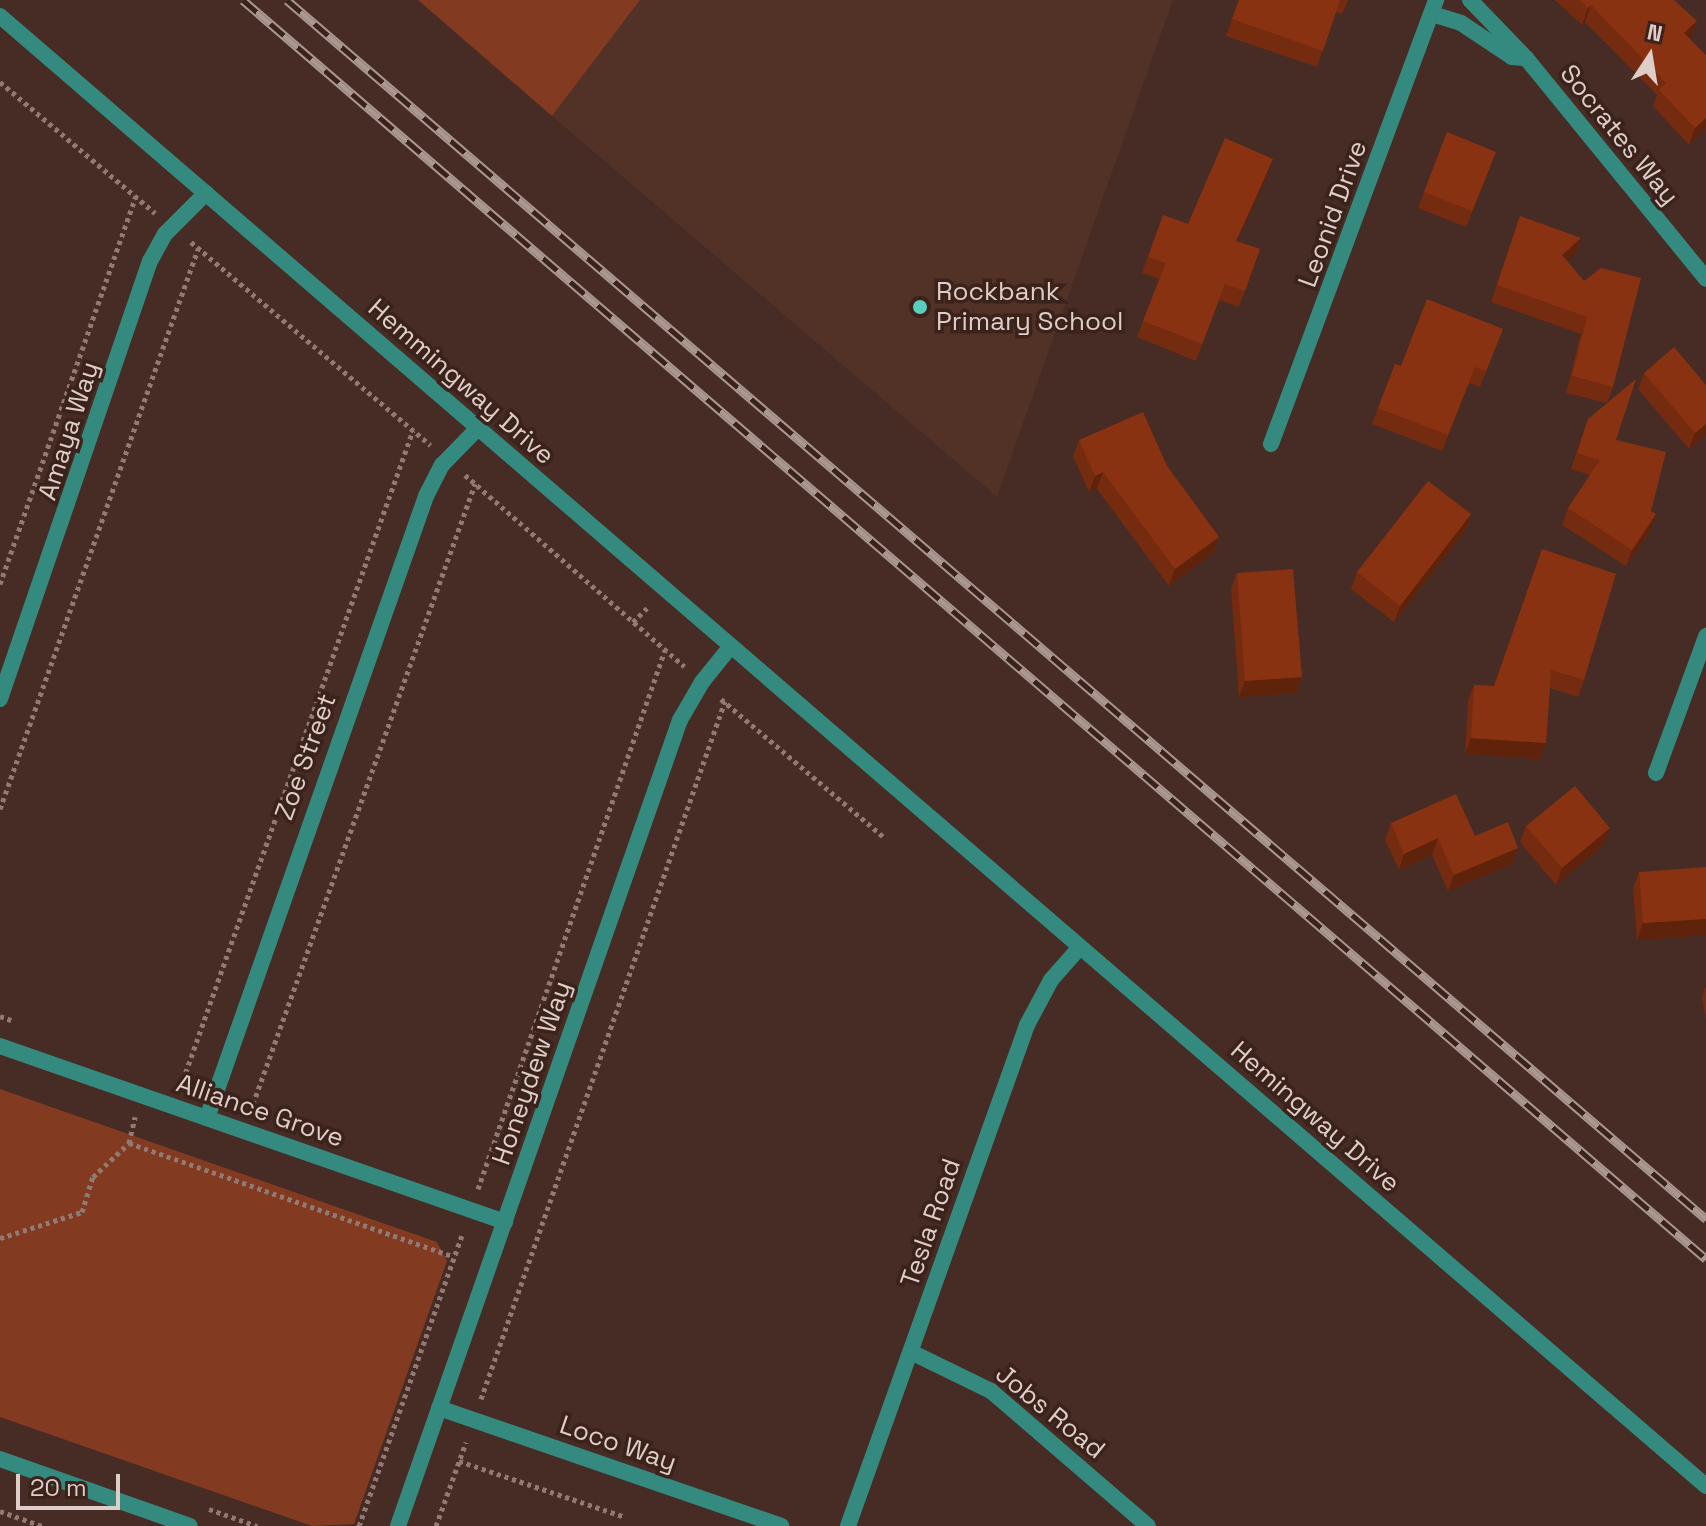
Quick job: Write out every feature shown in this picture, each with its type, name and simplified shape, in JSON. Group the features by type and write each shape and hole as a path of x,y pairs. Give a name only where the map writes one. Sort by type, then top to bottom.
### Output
{"street":[{"name":"Socrates Way","path":"1470,0 1526,58 1706,279"},
{"name":"Socrates Way","path":"1434,7 1512,57 1526,58"},
{"name":"Leonid Drive","path":"1271,444 1434,7"},
{"name":"Hemmingway Drive","path":"0,16 892,785"},
{"name":"Amaya Way","path":"0,699 150,261 165,234 206,193"},
{"name":"Zoe Street","path":"207,1118 426,496 442,465 478,428"},
{"path":"1656,773 1706,636"},
{"name":"Honeydew Way","path":"398,1526 680,720 702,682 731,646"},
{"name":"Hemingway Drive","path":"892,785 1706,1486"},
{"name":"Tesla Road","path":"848,1526 1027,1025 1051,980 1080,947"},
{"name":"Alliance Grove","path":"0,1046 505,1222"},
{"name":"Jobs Road","path":"911,1352 991,1391 1148,1526"},
{"name":"Loco Way","path":"439,1408 781,1526"},
{"path":"0,1459 190,1526"}],"path":[{"path":"0,584 136,196"},
{"path":"0,809 198,249"},
{"path":"183,1080 413,430"},
{"path":"253,1104 475,484"},
{"path":"359,1526 665,650"},
{"path":"436,1526 725,701"},
{"path":"0,1238 82,1212 93,1177 129,1143 140,1095"},
{"path":"129,1143 454,1257"},
{"path":"459,1461 625,1517"},
{"path":"0,1511 42,1526"}],"shaded area":[{"path":"418,0 640,0 552,116"},
{"name":"Rockbank Primary School","path":"640,0 1173,0 997,497 552,116"},
{"path":"0,1089 437,1242 447,1261 354,1524 312,1526 0,1417"}],"building":[{"path":"1239,0 1340,0 1323,51 1232,19"},
{"path":"1579,0 1674,0 1697,21 1684,33 1706,55 1706,118 1695,128 1659,90 1666,83 1591,5 1588,8"},
{"path":"1447,132 1496,152 1472,211 1424,192"},
{"path":"1225,138 1273,159 1236,241 1260,249 1245,291 1225,284 1202,344 1143,321 1166,263 1148,257 1163,215 1188,224"},
{"path":"1520,216 1581,238 1562,255 1584,281 1601,268 1641,278 1613,387 1572,376 1587,317 1497,285"},
{"path":"1427,299 1503,329 1486,371 1475,367 1448,435 1378,408 1395,364 1401,366"},
{"path":"1674,347 1706,385 1706,424 1695,433 1644,373"},
{"path":"1636,379 1616,440 1666,452 1651,511 1656,514 1632,550 1568,508 1600,460 1577,453 1588,419"},
{"path":"1143,412 1167,466 1219,537 1175,569 1103,472 1095,476 1079,440"},
{"path":"1428,481 1471,514 1400,606 1357,572"},
{"path":"1542,549 1616,574 1584,680 1551,670 1546,743 1471,738 1474,685 1494,686"},
{"path":"1293,569 1302,677 1245,681 1237,573"},
{"path":"1575,786 1610,828 1562,868 1526,826"},
{"path":"1456,794 1475,836 1508,822 1518,848 1454,875 1438,838 1404,854 1391,823"},
{"path":"1706,867 1706,919 1643,923 1639,872"}],"railway":[{"path":"243,0 1706,1259"},
{"path":"287,0 1706,1219"}],"place":[{"name":"Rockbank Primary School","path":"920,307"}]}
